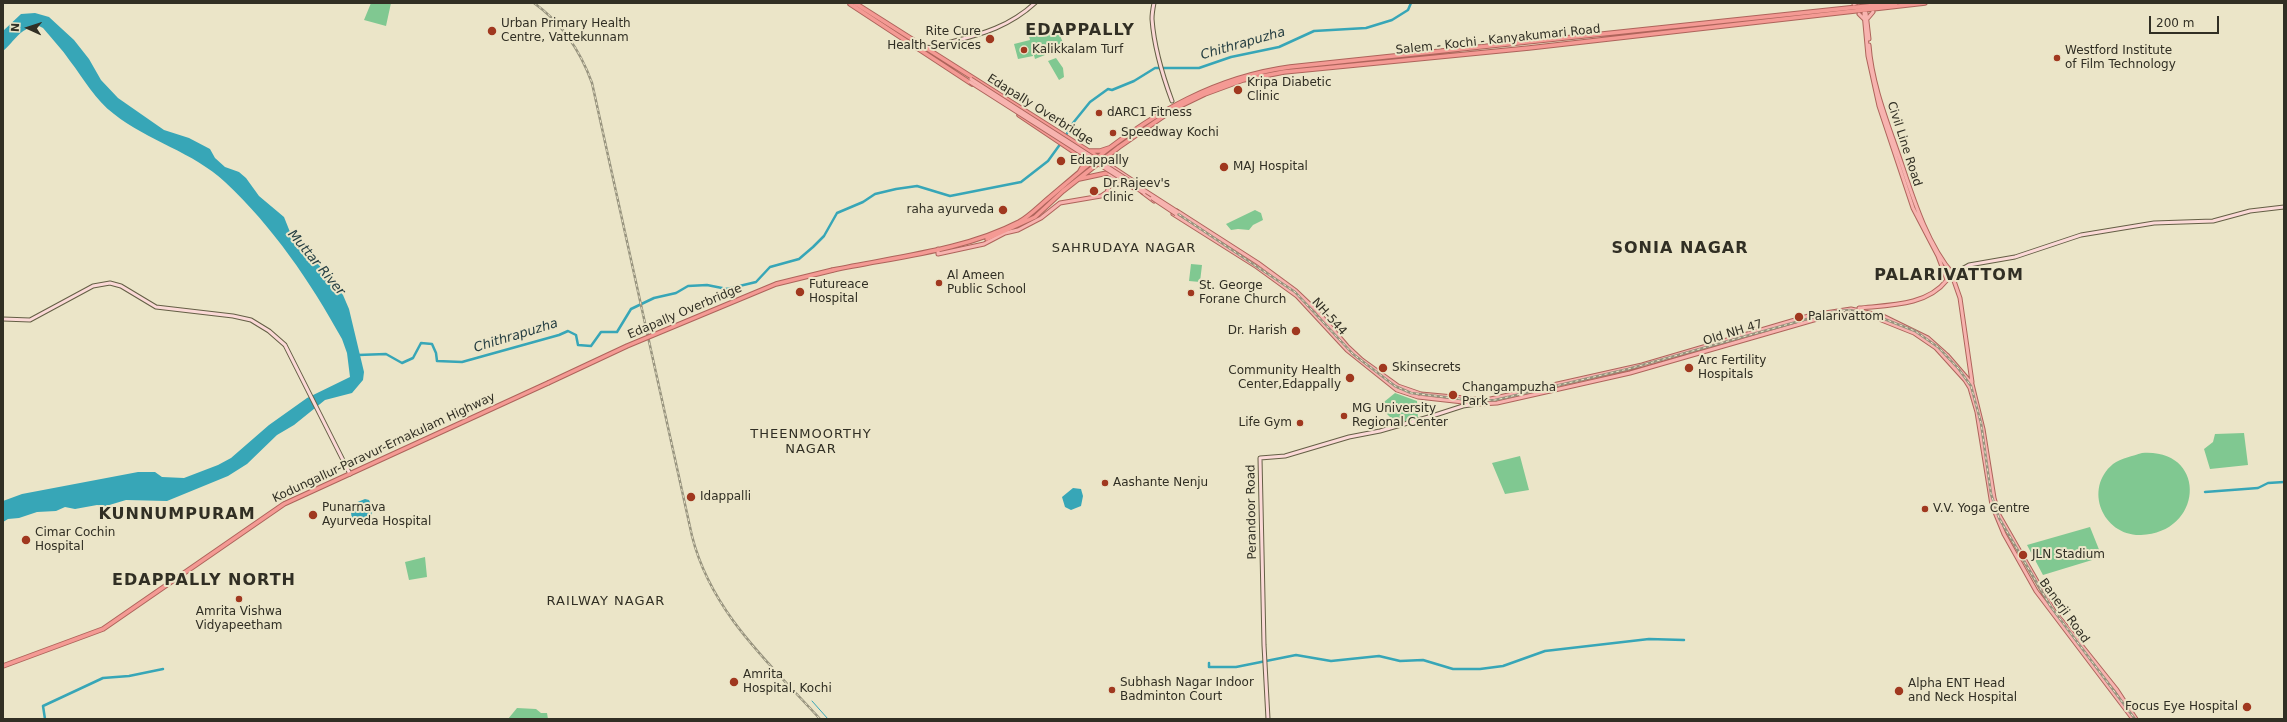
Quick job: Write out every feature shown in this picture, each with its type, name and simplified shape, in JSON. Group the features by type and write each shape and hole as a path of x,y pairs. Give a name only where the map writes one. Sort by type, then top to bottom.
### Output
{"highway":[{"path":"855,3 941,58 970,80 1096,166"},
{"name":"Salem - Kochi - Kanyakumari Road","path":"1077,178 1098,157 1174,104 1212,87 1257,73 1310,67 1511,52 1896,3"},
{"name":"Salem - Kochi - Kanyakumari Road","path":"1077,178 1096,166 1110,154 1174,109 1224,89 1263,76 1352,59 1925,3"},
{"path":"850,4 970,80 1102,160"},
{"path":"1584,37 1584,42"},
{"path":"1082,147 1096,151 1113,147"},
{"path":"1108,164 1110,154"},
{"path":"938,251 978,242 1005,233 1035,217 1077,178 1084,164 1083,157"},
{"path":"938,251 982,239 1026,218 1047,200 1077,178 1107,173"},
{"name":"Edapally Overbridge","path":"548,383 628,346 776,284 833,270 938,251"},
{"name":"Kodungallur-Paravur-Ernakulam Highway","path":"3,666 103,629 284,504 548,383"}],"main road":[{"path":"919,44 933,48 942,47 986,34 1016,17 1035,3"},
{"path":"1154,3 1152,16 1158,55 1161,71 1172,101"},
{"path":"1858,14 1866,22 1873,12"},
{"name":"Civil Line Road","path":"1865,13 1868,56 1879,106 1919,221 1947,280"},
{"path":"941,58 938,55 942,47"},
{"name":"Edapally Overbridge","path":"970,80 1177,213"},
{"path":"1102,160 1177,213"},
{"path":"1107,173 1177,213"},
{"path":"1005,233 1026,227 1060,203 1104,195 1113,177"},
{"name":"Civil Line Road","path":"1907,184 1922,221 1952,275"},
{"path":"1947,280 1952,275 1969,265 2015,257 2081,235 2154,223 2213,221 2274,207 2284,207"},
{"name":"NH-544","path":"1177,213 1200,225 1297,296 1362,364 1397,390 1412,396 1478,404"},
{"name":"NH-544","path":"1177,213 1197,229 1231,248 1289,286 1317,311 1334,334 1362,360 1407,391 1474,399"},
{"path":"1197,229 1200,225"},
{"path":"1945,274 1952,275"},
{"path":"1952,275 1960,298 1972,387"},
{"name":"Old NH 47","path":"1474,399 1486,400 1642,367 1808,316 1851,309 1896,305 1918,300 1940,289 1947,280"},
{"path":"3,319 30,320 93,286 110,283 121,286 156,307 233,316 252,320 269,331 285,345 350,474"},
{"name":"Old NH 47","path":"1851,309 1884,316 1918,332 1947,355 1972,387"},
{"name":"Old NH 47","path":"1478,404 1520,398 1642,367 1822,317 1858,313 1888,321 1926,340 1972,387"},
{"name":"Banerji Road","path":"1972,387 1994,510 2011,547 2032,582 2133,719"},
{"path":"1519,393 1520,398"},
{"name":"Perandoor Road","path":"1268,719 1264,658 1260,458 1293,454 1349,436 1432,416 1463,406 1478,404"},
{"name":"Banerji Road","path":"1986,461 1995,505 2048,600 2084,652 2117,690 2136,719"},
{"path":"2032,582 2036,579"}],"green space":[{"path":"371,3 391,3 386,26 364,20"},
{"path":"1057,29 1065,47 1035,59 1031,44 1033,56 1018,59 1014,44 1030,40 1029,36"},
{"path":"1056,58 1063,68 1064,77 1059,80 1048,61"},
{"path":"1255,210 1261,213 1263,220 1253,225 1249,230 1231,230 1226,224"},
{"path":"1191,264 1202,265 1200,282 1189,281"},
{"path":"1395,393 1417,401 1418,419 1396,423 1379,406"},
{"path":"2244,433 2248,465 2210,469 2204,449 2213,442 2215,434"},
{"path":"2142,453 2163,455 2179,463 2187,476 2190,491 2186,507 2177,521 2162,531 2141,535 2128,533 2116,528 2108,520 2102,509 2099,498 2099,486 2104,474 2113,464"},
{"path":"1520,456 1529,490 1505,494 1492,463"},
{"path":"2090,527 2102,557 2043,575 2027,545"},
{"path":"425,557 427,577 409,580 405,562"},
{"path":"517,708 536,709 541,713 547,713 548,719 508,719"}],"water":[{"name":"Muttar River","path":"35,13 49,17 74,40 89,59 101,80 118,98 164,130 189,138 210,149 215,158 225,167 239,172 246,178 259,196 284,217 296,247 317,261 324,273 343,295 349,309 364,372 363,380 352,393 325,400 294,425 277,435 247,464 228,476 167,501 126,500 106,506 97,505 75,509 65,507 56,511 37,512 19,518 8,519 3,522 3,501 22,494 138,472 155,472 162,477 184,478 218,465 231,458 269,425 307,398 350,377 347,353 342,339 317,296 275,236 225,182 185,154 141,132 114,114 95,96 64,52 43,28 37,25 31,27 21,33 3,51 3,31 21,14"},
{"path":"1073,488 1081,489 1083,496 1081,506 1071,510 1065,507 1062,497"},
{"path":"365,499 369,500 371,505 371,520 370,523 359,523 352,520 350,505"}],"waterway":[{"name":"Chithrapuzha","path":"1065,137 1073,123 1090,102 1108,89 1112,90 1134,81 1155,68 1199,68 1231,57 1279,47 1314,31 1366,28 1392,20 1408,10 1411,3"},
{"name":"Chithrapuzha","path":"358,355 386,354 402,363 413,358 421,343 432,344 436,353 437,361 462,362 559,335 568,331 576,335 578,345 591,346 601,332 617,332 631,309 654,298 676,293 688,286 707,285 727,289 756,282 770,267 799,259 824,236 837,213 863,202 875,194 917,186 950,196 1021,182 1048,161 1061,143"},
{"path":"2205,492 2258,488 2268,483 2284,482"},
{"path":"1209,663 1209,667 1236,667 1296,655 1331,661 1379,656 1400,661 1423,660 1453,669 1480,669 1503,666 1545,651 1649,639 1684,640"},
{"path":"45,719 43,706 103,678 129,676 163,669"},
{"path":"812,701 828,719"}],"railway":[{"path":"534,3 553,19 569,38 582,59 592,83 692,536 701,563 713,589 727,613 762,657 820,719"},
{"path":"1069,141 1295,292 1353,354 1395,386 1411,393 1478,401 1495,400 1628,369 1832,312 1849,310 1869,313 1915,331 1938,347 1958,368 1971,386 1981,423 1991,494 1999,518 2051,607 2135,719"}],"place":[{"name":"Urban Primary Health Centre, Vattekunnam","path":"492,31"},
{"name":"Rite Cure Health Services","path":"990,39"},
{"name":"Kalikkalam Turf","path":"1024,50"},
{"name":"Westford Institute of Film Technology","path":"2057,58"},
{"name":"Kripa Diabetic Clinic","path":"1238,90"},
{"name":"dARC1 Fitness","path":"1099,113"},
{"name":"Speedway Kochi","path":"1113,133"},
{"name":"Edappally","path":"1061,161"},
{"name":"MAJ Hospital","path":"1224,167"},
{"name":"Dr.Rajeev's clinic","path":"1094,191"},
{"name":"raha ayurveda","path":"1003,210"},
{"name":"Al Ameen Public School","path":"939,283"},
{"name":"Futureace Hospital","path":"800,292"},
{"name":"St. George Forane Church","path":"1191,293"},
{"name":"Palarivattom","path":"1799,317"},
{"name":"Dr. Harish","path":"1296,331"},
{"name":"Skinsecrets","path":"1383,368"},
{"name":"Arc Fertility Hospitals","path":"1689,368"},
{"name":"Community Health Center,Edappally","path":"1350,378"},
{"name":"Changampuzha Park","path":"1453,395"},
{"name":"MG University Regional Center","path":"1344,416"},
{"name":"Life Gym","path":"1300,423"},
{"name":"Aashante Nenju","path":"1105,483"},
{"name":"Idappalli","path":"691,497"},
{"name":"V.V. Yoga Centre","path":"1925,509"},
{"name":"Punarnava Ayurveda Hospital","path":"313,515"},
{"name":"Cimar Cochin Hospital","path":"26,540"},
{"name":"JLN Stadium","path":"2023,555"},
{"name":"Amrita Vishwa Vidyapeetham","path":"239,599"},
{"name":"Amrita Hospital, Kochi","path":"734,682"},
{"name":"Subhash Nagar Indoor Badminton Court","path":"1112,690"},
{"name":"Alpha ENT Head and Neck Hospital","path":"1899,691"},
{"name":"Focus Eye Hospital","path":"2247,707"}],"district":[{"name":"EDAPPALLY","path":"1080,31"},
{"name":"SAHRUDAYA NAGAR","path":"1124,249"},
{"name":"SONIA NAGAR","path":"1680,249"},
{"name":"PALARIVATTOM","path":"1949,276"},
{"name":"THEENMOORTHY NAGAR","path":"811,442"},
{"name":"KUNNUMPURAM","path":"177,515"},
{"name":"EDAPPALLY NORTH","path":"204,581"},
{"name":"RAILWAY NAGAR","path":"606,602"}]}
